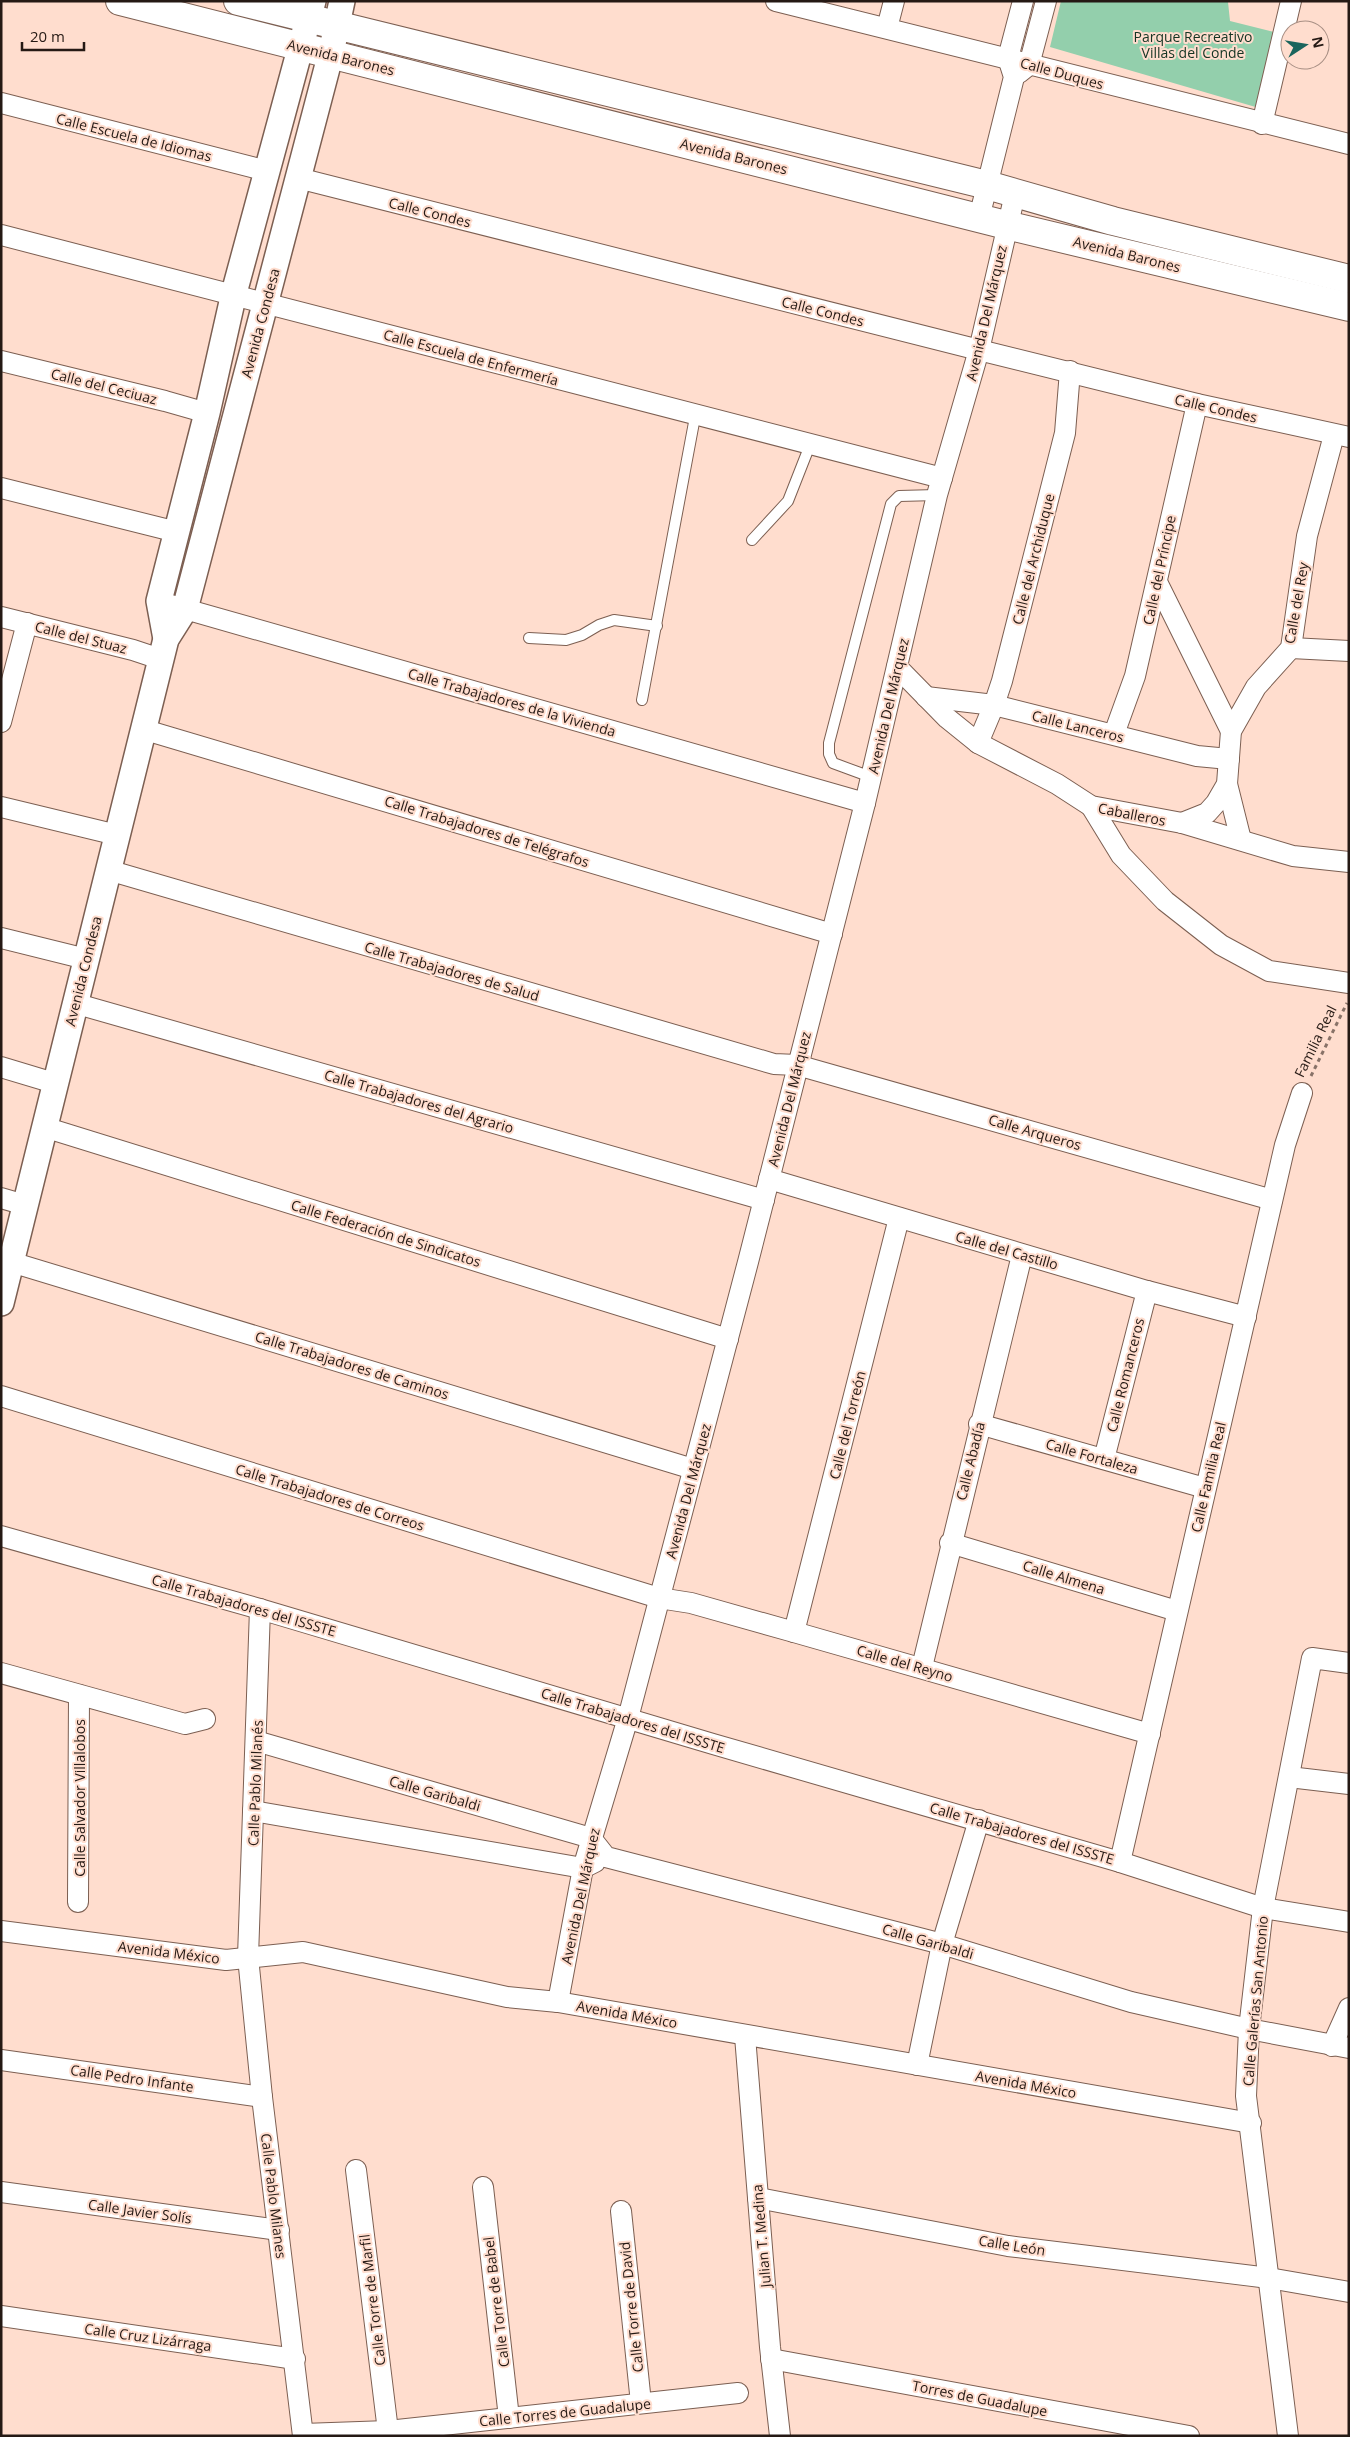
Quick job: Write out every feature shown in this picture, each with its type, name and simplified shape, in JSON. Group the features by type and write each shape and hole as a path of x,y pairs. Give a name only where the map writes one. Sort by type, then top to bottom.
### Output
{"main road":[{"name":"Avenida Barones","path":"120,1 1006,225 1349,307"},
{"name":"Avenida Barones","path":"238,1 339,14 683,111 988,185 1113,221 1349,279"},
{"path":"677,142 683,111"}],"street":[{"name":"Calle Duques","path":"776,1 887,28 1011,68 1029,65 1349,144"},
{"path":"887,28 894,1"},
{"path":"979,218 988,185 1023,1"},
{"path":"1029,65 1046,1"},
{"path":"1262,124 1290,1"},
{"name":"Avenida Condesa","path":"163,649 159,601 207,413 234,293 311,10"},
{"name":"Avenida Condesa","path":"1,1303 163,649 185,608 331,53 339,14"},
{"name":"Calle Escuela de Idiomas","path":"1,103 267,171"},
{"name":"Calle Condes","path":"298,178 1197,404 1342,436"},
{"name":"Avenida Del Márquez","path":"558,2002 583,1868 628,1718 764,1200 865,803 940,487 979,350 1006,225 1015,194"},
{"name":"Calle Escuela de Enfermería","path":"1,235 234,293 695,417 810,445 940,487"},
{"name":"Calle del Ceciuaz","path":"1,361 207,413"},
{"name":"Calle del Archiduque","path":"978,744 994,705 1023,602 1065,433 1070,371"},
{"name":"Calle del Príncipe","path":"1114,734 1135,676 1197,404"},
{"name":"Calle del Rey","path":"1182,823 1207,812 1216,804 1227,784 1231,731 1256,686 1290,648 1308,536 1342,436"},
{"path":"1,488 177,532"},
{"path":"1157,582 1231,731"},
{"name":"Calle Trabajadores de la Vivienda","path":"159,601 865,803"},
{"name":"Calle del Stuaz","path":"1,617 134,650 163,649"},
{"path":"1,722 27,623"},
{"path":"1290,648 1349,651"},
{"name":"Caballeros","path":"897,667 947,718 978,744 1057,784 1091,806 1182,823 1293,856 1349,862"},
{"name":"Calle Lanceros","path":"926,697 994,705 1197,756 1229,759"},
{"name":"Calle Trabajadores de Telégrafos","path":"142,730 832,934"},
{"path":"1227,784 1241,840"},
{"path":"1091,806 1122,856 1165,902 1221,944 1269,971 1349,983"},
{"path":"1,807 117,835"},
{"name":"Calle Trabajadores de Salud","path":"108,870 774,1064 797,1065"},
{"path":"1,938 86,959"},
{"name":"Calle Trabajadores del Agrario","path":"74,1003 764,1200"},
{"name":"Calle Arqueros","path":"797,1065 1272,1200"},
{"path":"1,1067 54,1083"},
{"name":"Calle Familia Real","path":"1120,1862 1285,1145 1302,1093"},
{"name":"Calle Federación de Sindicatos","path":"44,1127 728,1339"},
{"name":"Calle del Castillo","path":"769,1180 1146,1291 1246,1318"},
{"path":"1,1198 25,1205"},
{"name":"Calle del Torreón","path":"794,1632 899,1218"},
{"name":"Calle Abadía","path":"922,1667 950,1543 1022,1255"},
{"name":"Calle Trabajadores de Caminos","path":"11,1262 694,1469"},
{"name":"Calle Romanceros","path":"1104,1459 1146,1291"},
{"name":"Calle Trabajadores de Correos","path":"1,1396 659,1598"},
{"name":"Calle Fortaleza","path":"979,1424 1206,1488"},
{"name":"Calle Trabajadores del ISSSTE","path":"1,1536 260,1609 980,1820 1263,1908 1349,1922"},
{"name":"Calle Almena","path":"950,1543 1177,1611"},
{"name":"Calle del Reyno","path":"659,1598 691,1603 922,1667 1150,1734"},
{"name":"Calle Pablo Milanés","path":"248,1957 260,1609"},
{"name":"Calle Galerías San Antonio","path":"1288,2436 1251,2123 1246,2096 1249,2029 1263,1908 1312,1658 1349,1664"},
{"path":"1,1674 185,1724 205,1719"},
{"name":"Calle Salvador Villalobos","path":"78,1902 79,1695"},
{"name":"Calle Garibaldi","path":"256,1741 591,1838"},
{"path":"1289,1777 1349,1784"},
{"path":"254,1811 583,1868 606,1856 591,1838"},
{"path":"917,2065 942,1944 980,1820"},
{"name":"Calle Garibaldi","path":"606,1856 942,1944 1130,2002 1340,2047"},
{"name":"Avenida México","path":"1,1931 226,1960 303,1952 507,1997 558,2002 1251,2123"},
{"name":"Calle Pablo Milanes","path":"248,1957 262,2097 303,2435"},
{"path":"1340,2047 1349,2008"},
{"name":"Julian T. Medina","path":"745,2036 771,2359 780,2436"},
{"name":"Calle Pedro Infante","path":"1,2060 262,2097"},
{"name":"Calle Torre de Marfil","path":"356,2170 388,2431"},
{"name":"Calle Torre de Babel","path":"483,2187 509,2418"},
{"name":"Calle Javier Solís","path":"1,2192 278,2230"},
{"name":"Calle León","path":"758,2198 1008,2246 1269,2278 1349,2292"},
{"name":"Calle Torre de David","path":"621,2211 641,2403"},
{"name":"Calle Cruz Lizárraga","path":"1,2316 295,2359"},
{"name":"Torres de Guadalupe","path":"771,2359 1190,2436"},
{"name":"Calle Torres de Guadalupe","path":"303,2435 388,2431 738,2393"}],"lane":[{"path":"642,700 695,417"},
{"path":"752,540 788,501 799,479 810,445"},
{"path":"871,777 832,763 829,754 829,743 891,504 899,496 940,487"},
{"path":"528,638 566,640 582,635 599,625 614,620 657,626"}],"path":[{"name":"Familia Real","path":"1302,1093 1349,998"}],"green space":[{"name":"Parque Recreativo Villas del Conde","path":"1061,1 1228,2 1230,21 1274,32 1259,108 1050,47"}]}
